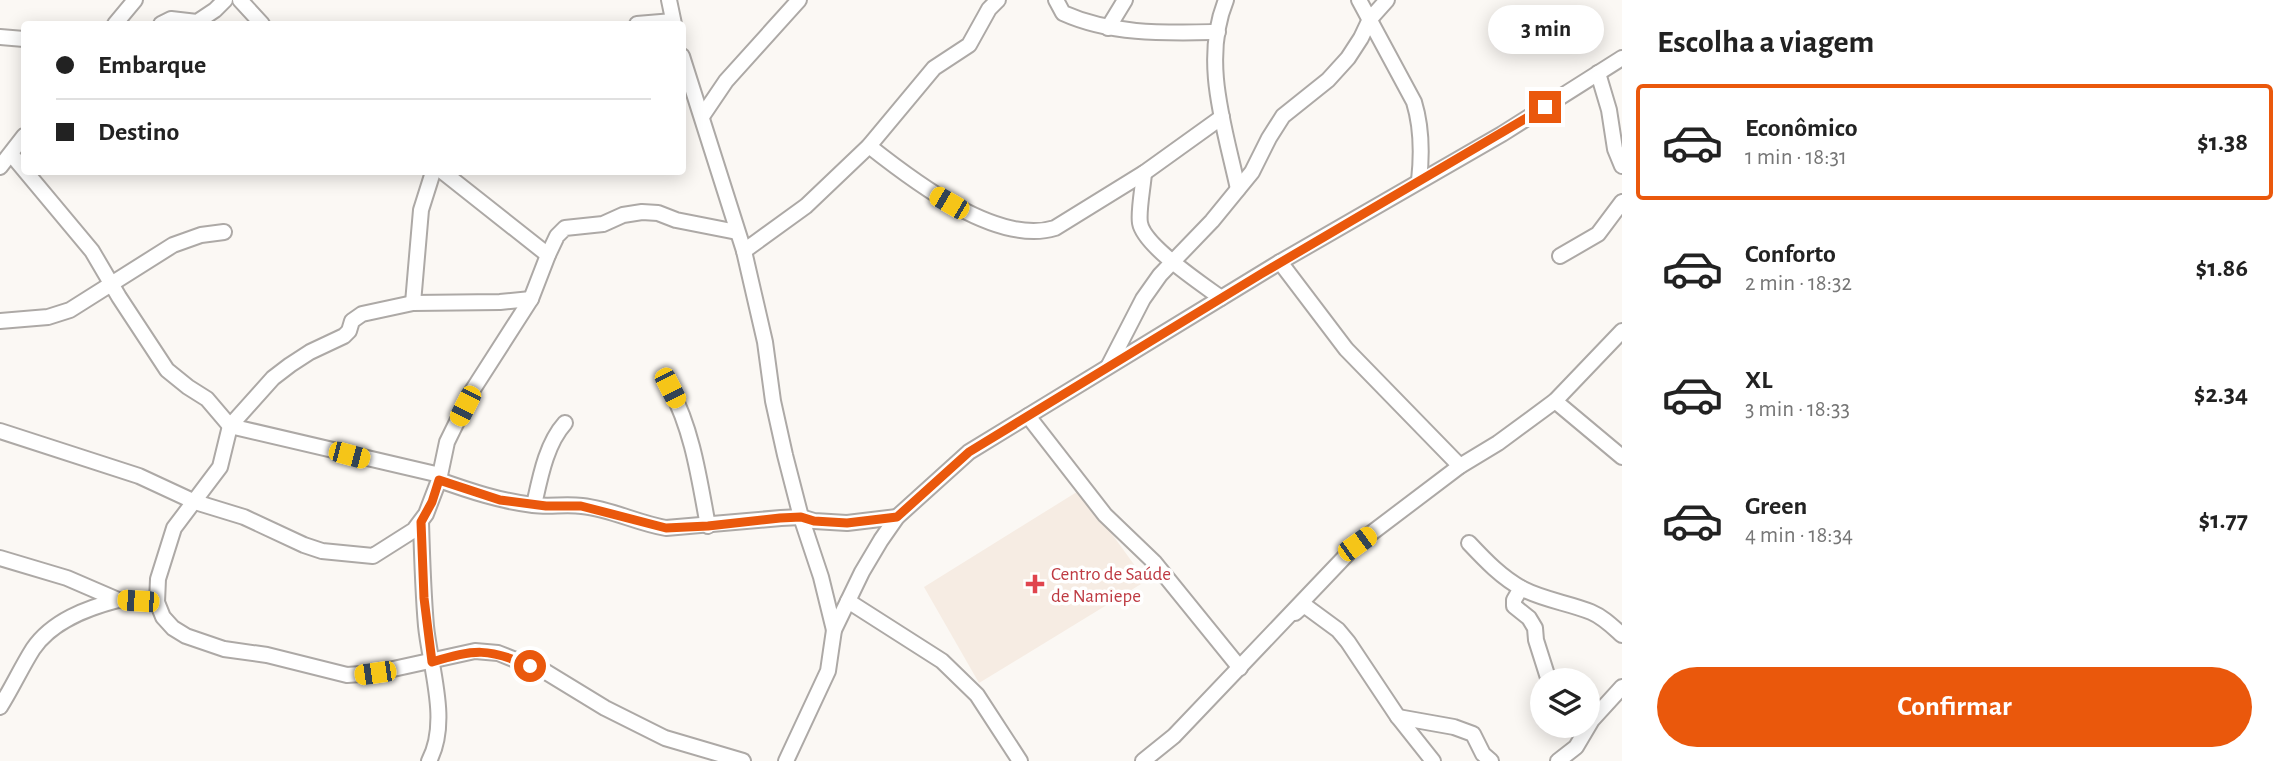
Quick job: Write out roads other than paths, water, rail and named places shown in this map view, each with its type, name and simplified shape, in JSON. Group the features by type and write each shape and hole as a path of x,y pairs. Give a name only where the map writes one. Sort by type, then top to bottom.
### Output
{"street":[{"path":"118,21 135,0"},
{"path":"198,21 225,0"},
{"path":"240,0 259,21"},
{"path":"669,0 674,21"},
{"path":"744,251 806,206 869,146 934,68 969,45 989,9 998,0"},
{"path":"1056,0 1063,13 1108,28 1165,33 1218,32"},
{"path":"1108,28 1125,0"},
{"path":"1226,0 1218,32 1216,82 1238,189"},
{"path":"1359,0 1414,102 1421,149 1419,181"},
{"path":"1109,366 1143,299 1252,172 1276,124 1294,105 1328,80 1348,58 1370,19 1387,0"},
{"path":"703,115 726,81 794,2"},
{"path":"167,21 188,21"},
{"path":"0,37 21,39"},
{"path":"786,761 828,671 834,630 881,540 897,517 969,452 1280,262 1502,134 1622,58"},
{"path":"686,67 744,251 765,342 773,401 801,517 821,577 834,630"},
{"path":"1598,73 1613,127 1615,149 1622,166"},
{"path":"869,146 949,203 974,215 1024,231 1040,232 1055,228 1144,173 1222,117"},
{"path":"0,167 21,140"},
{"path":"11,154 21,166"},
{"path":"1144,173 1140,226 1172,263 1221,298"},
{"path":"29,175 92,251 167,370 183,384 207,398 230,426 439,478 478,495 534,505 581,506 666,528 801,517 814,521 847,523 897,517"},
{"path":"413,303 421,210 431,175"},
{"path":"447,175 548,255"},
{"path":"1560,256 1598,234 1622,202"},
{"path":"0,431 139,476 195,502 244,517 304,545 322,551 373,556 398,542 421,522 432,502 447,442 472,391 530,299 557,236 565,229 603,223 633,213 658,213 737,232"},
{"path":"0,321 48,317 70,310 173,245 201,235 224,232"},
{"path":"1280,262 1346,349 1460,466"},
{"path":"530,299 413,303 362,314 355,317 344,336 310,352 274,378 230,426 220,467 174,528 158,579 157,602 163,617 173,628 186,636 224,649 267,655 347,675 375,673 475,651 498,653 546,672 605,708 665,738 743,761"},
{"path":"1143,761 1174,736 1357,544 1460,466 1498,443 1555,401 1622,331"},
{"path":"670,388 681,409 694,447 708,526"},
{"path":"1555,401 1622,457"},
{"path":"1028,416 1105,515 1154,562 1240,668"},
{"path":"534,505 551,445 556,432 565,423"},
{"path":"421,522 425,609 437,707 436,735 429,761"},
{"path":"1469,542 1495,570 1521,588 1568,606 1590,611 1622,635"},
{"path":"0,558 67,578 118,600 157,602"},
{"path":"1521,588 1514,600 1514,606 1529,618 1535,628 1545,668"},
{"path":"0,707 35,647 52,629 75,615 118,600"},
{"path":"848,601 942,661 977,695 1020,761"},
{"path":"1285,620 1304,605 1338,630 1398,717 1433,761"},
{"path":"1600,711 1622,687"},
{"path":"1398,717 1454,727 1473,734 1483,754 1491,761"},
{"path":"1558,761 1576,747 1581,738"}],"place":[{"name":"Centro de Saúde de Namiepe","path":"1035,584"}]}
